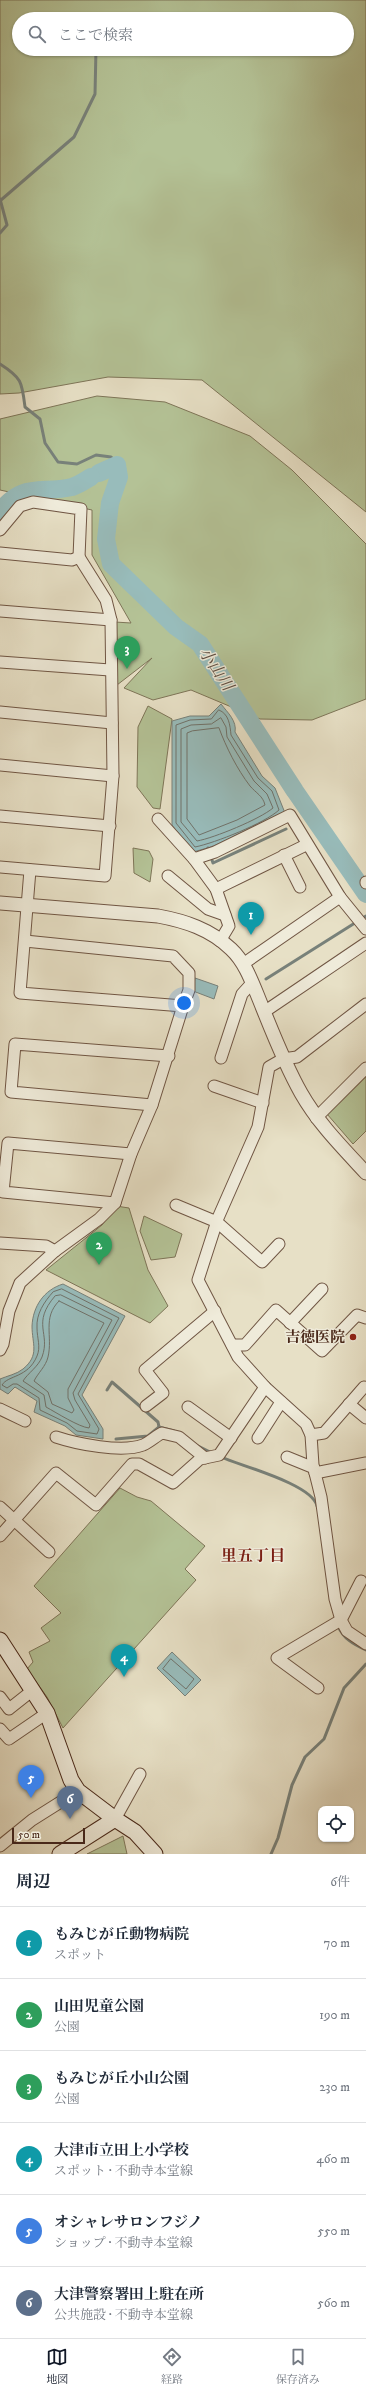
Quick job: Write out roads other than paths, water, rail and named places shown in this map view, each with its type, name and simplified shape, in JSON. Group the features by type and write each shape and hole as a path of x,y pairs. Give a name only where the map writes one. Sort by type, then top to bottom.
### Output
{"main road":[{"path":"0,1640 47,1714 71,1780 78,1792 135,1832 155,1854"},
{"path":"60,1854 115,1819"}],"street":[{"path":"0,530 20,506 33,502 81,509 79,557 106,600 111,620 110,670 113,776 105,876 0,867"},
{"path":"0,553 72,560 79,557"},
{"path":"0,611 111,620"},
{"path":"0,662 110,670"},
{"path":"0,712 112,723"},
{"path":"0,765 113,776"},
{"path":"194,859 215,852 290,815 306,845 340,897 366,929"},
{"path":"0,816 110,826"},
{"path":"158,819 194,859 216,889 229,926 220,941"},
{"path":"216,889 306,845"},
{"path":"284,855 300,887"},
{"path":"30,870 20,993 183,1006"},
{"path":"168,876 208,908 225,915"},
{"path":"243,964 340,897"},
{"path":"0,903 158,916 183,921 204,930 231,949 243,964 283,1059 316,1118 366,1173"},
{"path":"0,1350 3,1344 9,1311 20,1283 55,1251 99,1219 115,1203 131,1154 152,1105 189,990 189,973 173,956 25,941"},
{"path":"264,1012 366,943"},
{"path":"221,1058 242,994 252,983"},
{"path":"366,1004 297,1057 283,1059 269,1067 258,1127 217,1222 198,1280 238,1357 264,1387 306,1424 311,1435 335,1599 341,1620 347,1631 366,1644"},
{"path":"152,1105 11,1092 15,1044 169,1056"},
{"path":"316,1118 366,1068"},
{"path":"214,1086 263,1103"},
{"path":"115,1203 2,1192 8,1143 131,1154"},
{"path":"176,1205 217,1222 262,1262 279,1244"},
{"path":"0,1243 46,1246 55,1251"},
{"path":"290,1323 322,1290"},
{"path":"232,1345 245,1345 276,1310 322,1352 357,1315 366,1318"},
{"path":"146,1406 163,1393 145,1370 215,1311"},
{"path":"0,1536 56,1473 96,1505 132,1464 139,1464 173,1483 200,1459 219,1455 264,1387"},
{"path":"311,1435 324,1433 364,1387"},
{"path":"258,1438 281,1402"},
{"path":"349,1404 366,1418"},
{"path":"188,1407 231,1438"},
{"path":"0,1409 26,1421"},
{"path":"56,1437 73,1443 110,1448 143,1445 162,1433 179,1437 205,1458"},
{"path":"287,1457 315,1470 366,1463"},
{"path":"0,1507 49,1552"},
{"path":"318,1688 273,1660 341,1620 361,1581"},
{"path":"0,1697 9,1709 33,1690"},
{"path":"0,1729 9,1739 47,1714"},
{"path":"115,1819 140,1774"},
{"path":"0,1846 32,1820 78,1792"}],"water":[{"path":"221,704 235,724 235,732 262,776 275,788 285,813 211,847 193,852 172,825 172,721 190,716 209,716"},
{"path":"195,978 218,986 214,999 193,991"},
{"path":"63,1284 125,1316 82,1395 103,1429 103,1439 76,1435 65,1426 34,1412 37,1401 15,1387 8,1394 0,1389 0,1379 21,1371 32,1359 34,1349 32,1326 37,1306 50,1290"},
{"path":"172,1652 201,1680 185,1696 157,1668"}],"waterway":[{"path":"1,200 74,137 95,94 96,56"},
{"path":"0,199 7,225 0,233"},
{"path":"0,364 13,373 20,381 25,407 40,419 45,443 58,462 77,464 96,455 111,457 117,465"},
{"name":"小山川","path":"99,473 117,465 119,477 110,503 106,539 111,564 176,627 200,644 295,791 366,894"},
{"name":"小山川","path":"0,512 16,496 33,491 72,487 91,477"},
{"path":"208,848 213,863 286,829"},
{"path":"266,979 366,916"},
{"path":"107,1390 112,1382 158,1422 159,1427"},
{"path":"116,1439 148,1436 159,1427 174,1431"},
{"path":"198,1446 212,1453"},
{"path":"221,1457 290,1483 303,1490 312,1498 317,1506"},
{"path":"338,1626 349,1641 366,1650"},
{"path":"271,1854 278,1838 292,1785 305,1757 324,1739 344,1688 366,1664"}],"place":[{"name":"もみじが丘小山公園","path":"127,669"},
{"name":"もみじが丘動物病院","path":"251,935"},
{"name":"山田児童公園","path":"99,1265"},
{"name":"吉徳医院","path":"353,1337"},
{"name":"大津市立田上小学校","path":"124,1677"},
{"name":"オシャレサロンフジノ","path":"31,1798"},
{"name":"大津警察署田上駐在所","path":"70,1819"}],"district":[{"name":"里五丁目","path":"253,1556"}]}
